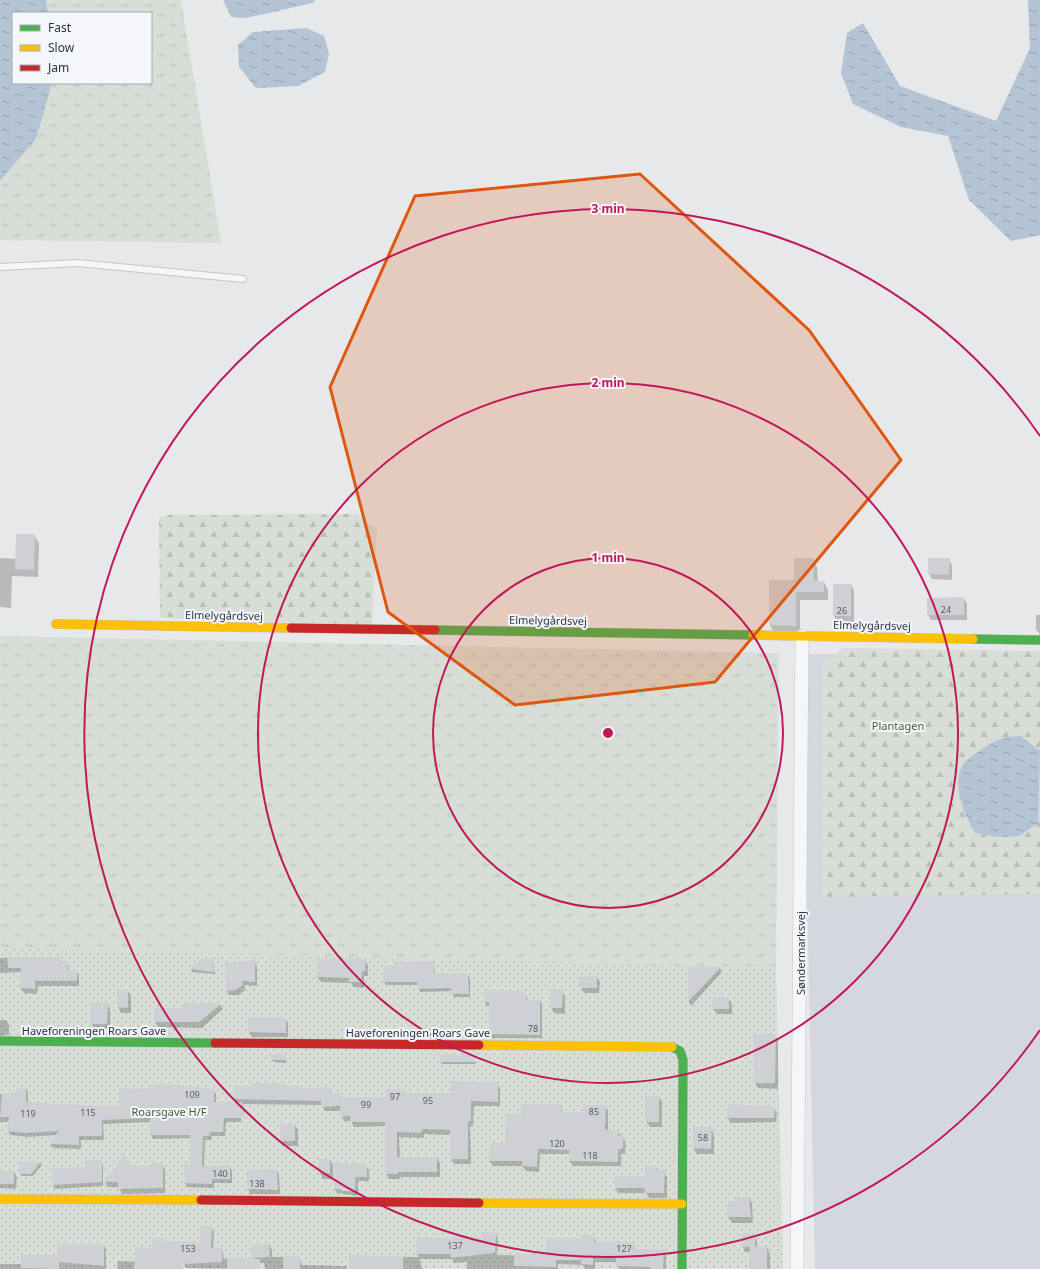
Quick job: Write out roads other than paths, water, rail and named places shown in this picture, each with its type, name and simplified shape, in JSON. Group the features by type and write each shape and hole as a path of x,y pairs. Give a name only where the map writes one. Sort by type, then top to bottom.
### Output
{"street":[{"name":"Elmelygårdsvej","path":"56,624 1040,640"},
{"name":"Søndermarksvej","path":"797,1269 802,636"},
{"name":"Haveforeningen Roars Gave","path":"0,1041 670,1046 680,1051 683,1060 682,1269"},
{"path":"0,1199 682,1204"}],"lane":[{"path":"0,267 78,263 243,279"}],"water":[{"path":"0,0 46,0 48,12 12,12 12,84 52,84 36,139 0,181"},
{"path":"223,0 315,0 313,3 246,18 231,17"},
{"path":"1028,0 1040,0 1040,235 1011,241 969,200 948,136 901,127 853,104 841,73 847,33 863,23 900,86 996,121 1030,48"},
{"path":"306,28 324,36 329,54 325,72 298,86 256,88 239,67 238,45 253,32"},
{"path":"1021,736 1040,751 1038,823 1019,836 997,837 975,833 963,809 959,792 959,774 962,766 983,748 993,742 1009,737"}],"park label":[{"name":"Plantagen","path":"898,725"},
{"name":"Roarsgave H/F","path":"169,1111"}]}
